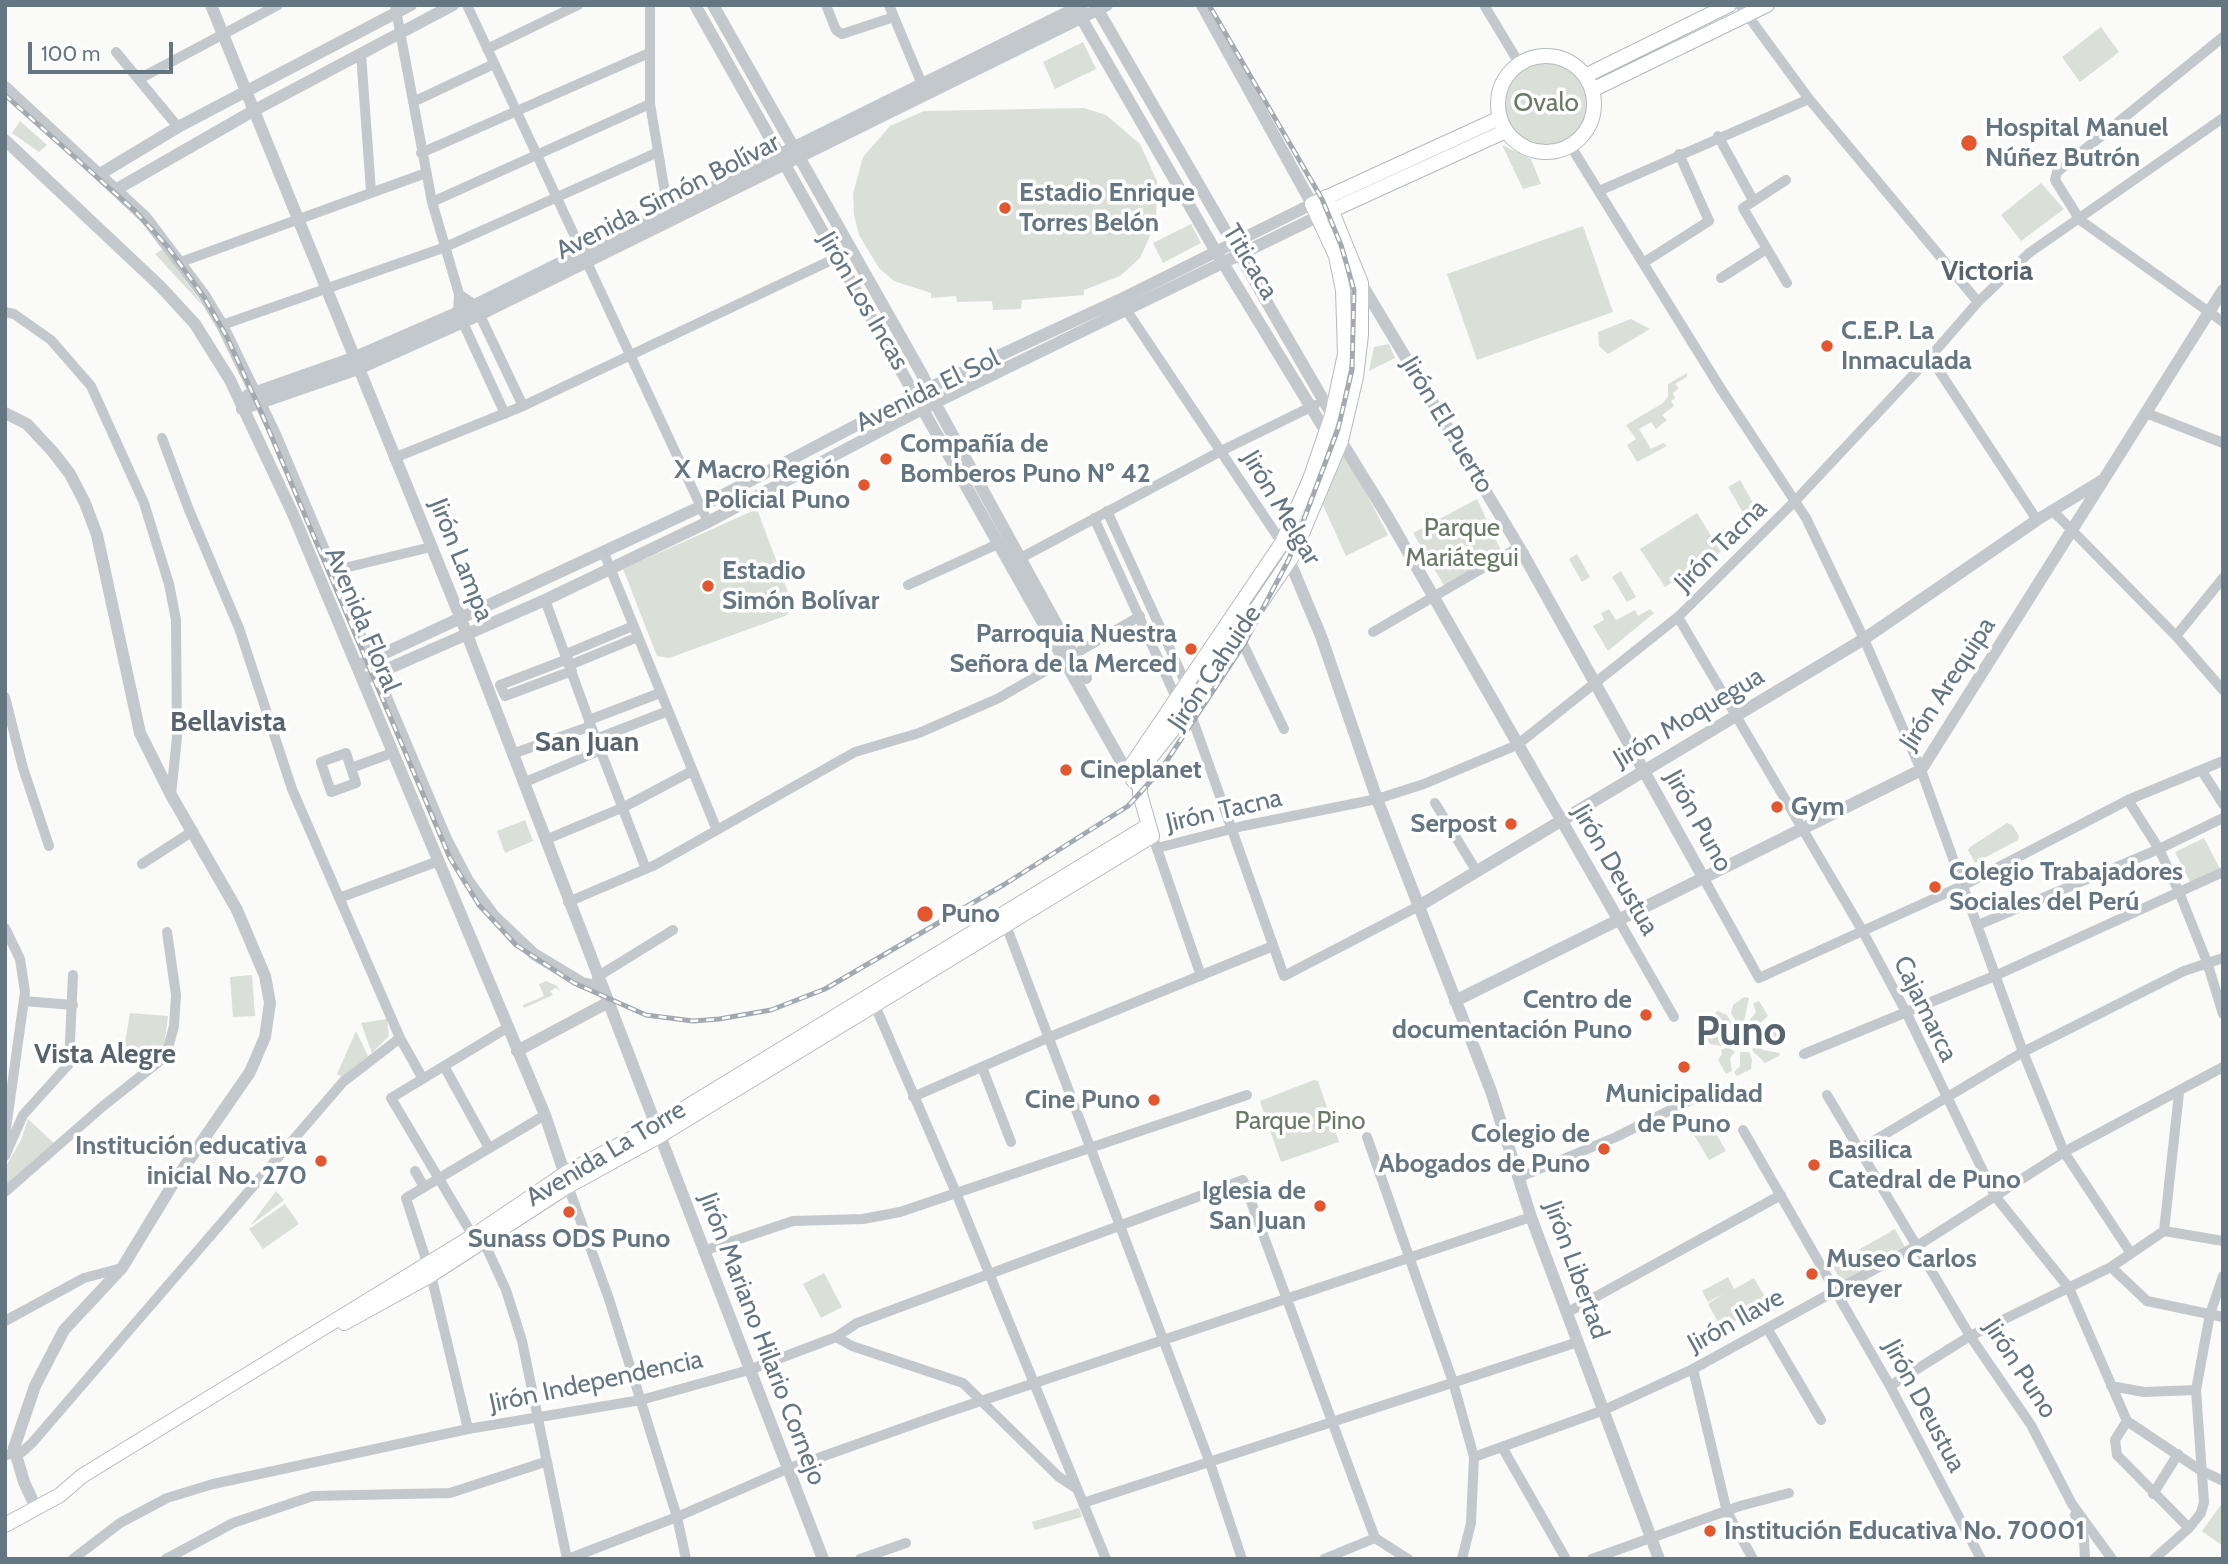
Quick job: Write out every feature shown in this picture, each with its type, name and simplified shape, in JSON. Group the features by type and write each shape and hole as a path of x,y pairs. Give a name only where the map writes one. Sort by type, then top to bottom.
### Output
{"main road":[{"path":"1585,76 1729,5"},
{"path":"1592,90 1743,10 1766,5"},
{"path":"1533,57 1554,57 1574,65 1585,76 1592,90 1594,106 1591,121 1582,135 1570,145 1543,152 1522,145 1503,124 1501,87 1508,74 1519,63 1533,57"},
{"name":"Avenida El Sol","path":"1322,207 1503,124"},
{"name":"Jirón El Puerto","path":"1322,207 1361,283"},
{"path":"1153,837 1134,776 1186,684 1282,543 1310,479 1332,415 1345,354 1346,321 1336,256 1322,207"},
{"name":"Jirón Cahuide","path":"1134,776 1189,709 1289,559 1315,509 1341,441 1356,377 1361,335 1361,283"},
{"name":"Avenida La Torre","path":"5,1525 67,1489 85,1483 567,1180 659,1130 1004,919 1153,837"}],"street":[{"name":"Jirón Lampa","path":"211,5 461,619 607,1003 659,1130"},
{"path":"139,79 278,5"},
{"path":"100,174 177,127 245,93 396,9 411,5"},
{"path":"117,189 253,111 453,5"},
{"path":"467,5 708,522"},
{"path":"487,49 578,5"},
{"path":"650,5 650,104 656,153 669,216"},
{"name":"Jirón Los Incas","path":"695,5 838,257 923,391"},
{"name":"Jirón Los Incas","path":"713,5 923,391 1000,543 1015,560"},
{"path":"826,5 836,30 842,34 894,17"},
{"path":"889,5 925,89"},
{"path":"1202,5 1322,207"},
{"path":"1484,5 1519,63"},
{"name":"Avenida Simón Bolívar","path":"240,405 356,363 477,310 925,89 1079,9 1100,7"},
{"name":"Titicaca","path":"1100,7 1232,241 1317,404 1326,432"},
{"path":"396,9 421,153 443,248 459,294 460,317 505,414"},
{"name":"Titicaca","path":"1079,9 1215,250 1317,404 1332,415 1341,441 1433,597"},
{"path":"1743,10 1809,99 1978,302"},
{"path":"2223,37 2057,172 2057,186 2080,220 2223,322"},
{"path":"116,52 177,127"},
{"path":"421,153 649,53"},
{"path":"361,54 371,191"},
{"path":"413,102 494,64"},
{"name":"Avenida Floral","path":"5,87 117,189 181,262 222,325 257,397 455,860 479,898 507,930 534,954 582,983 599,982"},
{"path":"1599,191 1718,136 1809,99"},
{"path":"432,202 650,104"},
{"name":"Jirón Tacna","path":"1153,837 1231,829 1377,799 1424,784 1517,745 1596,685 1678,617 1796,500 1978,302 2029,253 2223,118"},
{"path":"1718,136 1753,200"},
{"name":"Avenida Floral","path":"5,140 146,271 195,324 240,405 293,514 436,862 545,1115 567,1180"},
{"path":"1570,145 1796,500 1864,639 1922,770 2023,1052 2064,1152 2130,1252"},
{"path":"222,325 443,248 656,153"},
{"path":"1643,263 1709,221 1679,154"},
{"path":"181,262 426,173"},
{"path":"1786,180 1753,200 1744,208 1744,213 1787,283"},
{"name":"Avenida El Sol","path":"356,666 700,507 923,391 1119,300 1232,241 1322,207"},
{"name":"Avenida El Sol","path":"362,680 545,600 708,522 930,406 1239,255 1322,207"},
{"path":"1721,278 1765,250"},
{"path":"394,458 523,406 838,257"},
{"name":"Jirón El Puerto","path":"1361,283 1519,547 1596,685"},
{"name":"Jirón Arequipa","path":"1455,1000 1922,770 2223,290"},
{"path":"459,294 477,310 523,406"},
{"name":"Jirón Melgar","path":"1119,300 1282,543 1321,636 1377,799"},
{"path":"5,312 14,314 51,340 91,386 144,503 169,584 176,621 177,737 171,795"},
{"path":"1930,357 2037,520"},
{"path":"1015,560 1221,451 1317,404"},
{"name":"Jirón Los Incas","path":"930,406 1134,776"},
{"path":"5,413 27,424 53,452 70,474 85,503 97,535 140,733 171,795 237,909 261,964 270,994 268,1026 250,1072 176,1179 122,1268 59,1338 25,1409 10,1455 36,1508"},
{"path":"2146,413 2223,443"},
{"path":"1326,432 1341,441"},
{"path":"162,438 239,628 292,789 400,1038 423,1079"},
{"name":"Jirón Moquegua","path":"1273,946 1284,976 1419,906 1864,639 2037,520 2105,479"},
{"path":"913,1097 1049,1037 1273,946 1189,709 1186,684 1107,511"},
{"path":"2053,511 2074,529 2176,636 2223,690"},
{"path":"1094,518 1176,700 1189,709"},
{"path":"908,585 1000,543"},
{"path":"332,571 431,547"},
{"path":"1373,632 1519,547"},
{"path":"604,553 716,828"},
{"path":"2176,636 2223,578"},
{"name":"Jirón Deustua","path":"1433,597 1674,1017"},
{"path":"545,600 646,869"},
{"path":"568,902 646,869 855,752 916,734 999,698 1140,616"},
{"name":"Cajamarca","path":"1678,617 1862,930 1906,1012 1946,1100 1995,1196 2068,1288 2127,1421"},
{"path":"1231,619 1284,729"},
{"path":"633,626 569,662 505,696 500,685 569,662 638,637"},
{"name":"Jirón Puno","path":"1596,685 1759,978 1862,930"},
{"path":"512,754 660,693"},
{"path":"5,697 23,768 49,846"},
{"path":"596,739 668,711"},
{"path":"523,783 601,750"},
{"path":"351,768 392,753"},
{"path":"1862,930 1964,885 2128,800 2223,761"},
{"path":"545,840 624,807 692,771"},
{"path":"2202,771 2223,804"},
{"name":"Jirón Libertad","path":"1377,799 1491,1091 1531,1217 1660,1559"},
{"path":"2128,800 2160,849 2207,962 2223,1014"},
{"path":"1436,803 1476,872"},
{"path":"1978,925 2160,849 2223,818"},
{"path":"142,864 193,831"},
{"path":"1153,837 1201,976"},
{"path":"339,898 436,862"},
{"path":"1804,1054 1997,975 2223,873"},
{"path":"1004,919 1210,1462 1242,1559"},
{"path":"5,928 20,959 24,1001 5,1136"},
{"path":"599,982 673,930"},
{"path":"5,1192 102,1107 166,1056 174,1026 176,995 167,932"},
{"path":"1860,1149 2023,1052 2207,962 2223,958"},
{"path":"5,1156 23,1115 69,1064 74,1005 73,975"},
{"path":"872,999 957,1195 1106,1559"},
{"path":"24,1001 74,1005"},
{"path":"517,1051 607,1003"},
{"path":"507,1028 391,1098 478,1236 514,1315 567,1559 677,1517 787,1469 1164,1342 1287,1296 1410,1259 1531,1217"},
{"path":"10,1455 32,1443 343,1082 400,1038"},
{"path":"444,1066 489,1148"},
{"path":"982,1066 1010,1142"},
{"name":"Jirón Ilave","path":"1474,1457 1604,1410 1693,1369 1917,1246 2064,1152 2179,1093 2223,1067"},
{"path":"1518,1178 1616,1137 1717,1087"},
{"path":"2164,1231 2179,1093"},
{"path":"703,1251 793,1221 863,1219 957,1195 1247,1095"},
{"name":"Jirón Puno","path":"1826,1095 1970,1336 2031,1425 2072,1504 2112,1559"},
{"path":"468,1429 429,1268 406,1198 545,1115"},
{"name":"Jirón Mariano Hilario Cornejo","path":"659,1130 703,1251 823,1559"},
{"name":"Jirón Deustua","path":"1743,1130 1890,1385 1981,1559"},
{"path":"1367,1137 1453,1382 1474,1457 1471,1523 1462,1559"},
{"path":"415,1171 424,1187"},
{"path":"567,1180 641,1400 677,1517 686,1559"},
{"name":"Jirón Independencia","path":"73,1559 120,1523 167,1498 214,1484 468,1429 641,1400 749,1370 836,1337 857,1323 1243,1180 1287,1296"},
{"path":"1567,1312 1781,1195"},
{"path":"1890,1385 1970,1336 2110,1267 2164,1231 2223,1241"},
{"path":"2110,1267 2141,1298 2223,1317"},
{"path":"5,1321 84,1278 122,1268"},
{"path":"2154,1559 2189,1528 2201,1513 2204,1502 2196,1390 2210,1314 2223,1276"},
{"path":"1287,1296 1375,1538 1408,1559"},
{"path":"1767,1328 1821,1420"},
{"path":"836,1337 852,1346 963,1384 1059,1477 1077,1488"},
{"path":"1083,1503 1578,1342"},
{"path":"1693,1369 1727,1512 1753,1559"},
{"path":"2111,1386 2144,1392 2196,1390"},
{"path":"2189,1528 2153,1494 2115,1450 2115,1440 2127,1421 2200,1470 2223,1481"},
{"path":"1502,1447 1566,1559"},
{"path":"2153,1494 2178,1454"},
{"path":"166,1559 233,1523 313,1496 450,1493 545,1462"},
{"path":"1592,1559 1789,1493"},
{"path":"2072,1504 2084,1539 2085,1559"},
{"path":"1324,1559 1375,1538"},
{"path":"860,1559 906,1543"}],"green space":[{"path":"2101,27 2119,52 2080,82 2062,57"},
{"path":"1083,42 1096,69 1055,89 1043,62"},
{"name":"Ovalo","path":"1545,60 1561,64 1575,73 1584,87 1588,103 1584,119 1575,133 1561,142 1545,146 1529,142 1515,133 1506,119 1502,103 1506,87 1515,73 1529,64"},
{"name":"Estadio Enrique Torres Belón","path":"1084,108 1106,115 1140,144 1157,181 1156,223 1140,258 1120,276 1084,290 1084,295 1022,300 1021,309 993,310 992,301 957,302 956,296 931,298 931,293 894,281 879,268 859,235 853,194 863,157 890,126 924,111"},
{"path":"20,121 47,145 39,152 12,133"},
{"path":"1502,145 1531,159 1541,184 1523,189"},
{"path":"2041,183 2064,209 2021,241 2001,215"},
{"path":"1191,224 1201,243 1163,263 1153,243"},
{"path":"1583,226 1613,312 1477,360 1447,274"},
{"path":"163,249 204,307 155,254"},
{"path":"1631,319 1650,329 1608,354 1599,346 1598,332"},
{"path":"1389,344 1395,358 1369,371 1374,347"},
{"path":"1687,373 1687,377 1675,384 1679,388 1673,393 1675,398 1671,401 1674,406 1662,415 1667,420 1656,429 1651,422 1639,429 1651,449 1663,443 1667,446 1637,462 1627,445 1636,439 1626,425 1663,403 1668,396 1668,384"},
{"path":"1341,445 1388,535 1346,556 1322,503"},
{"path":"1740,480 1756,508 1748,521 1728,487"},
{"name":"Parque Mariátegui","path":"1477,499 1503,555 1446,589 1413,533"},
{"name":"Estadio Simón Bolívar","path":"757,509 794,608 785,616 669,658 657,656 623,569"},
{"path":"1697,513 1721,552 1665,587 1640,549"},
{"path":"1577,554 1590,577 1582,582 1569,559"},
{"path":"1621,571 1636,597 1627,602 1612,577"},
{"path":"1609,609 1616,620 1635,610 1638,616 1650,609 1654,613 1608,651 1593,626 1604,620 1601,613"},
{"path":"525,820 533,841 505,853 497,831"},
{"path":"2007,823 2012,825 2019,836 2018,840 1975,863 1968,850 1970,847"},
{"path":"2204,838 2223,875 2194,890 2175,852"},
{"path":"252,975 255,1016 233,1017 230,977"},
{"path":"546,981 557,986 560,991 556,988 550,991 553,995 524,1008 523,1005 544,996 539,984"},
{"path":"1744,997 1749,998 1744,1021 1736,1022 1731,1013 1733,1005"},
{"path":"1759,1001 1768,1016 1756,1027 1749,1021 1756,1012 1753,1003"},
{"path":"1718,1011 1727,1015 1732,1024 1728,1029 1716,1022 1706,1021 1705,1018"},
{"path":"130,1013 168,1016 164,1047 156,1046 147,1055 150,1064 132,1062 124,1048"},
{"path":"387,1019 389,1036 372,1053 361,1023"},
{"path":"1701,1027 1711,1032 1719,1030 1725,1036 1726,1043 1720,1046 1710,1044"},
{"path":"1773,1028 1783,1045 1776,1046 1771,1039 1759,1039 1758,1031"},
{"path":"356,1031 368,1056 342,1077 337,1074"},
{"path":"1756,1044 1763,1050 1780,1053 1779,1056 1765,1063 1752,1050"},
{"path":"1728,1047 1735,1052 1730,1058 1732,1071 1726,1074 1718,1060 1722,1054 1721,1050"},
{"path":"1740,1052 1749,1052 1752,1059 1751,1069 1737,1076 1734,1072 1740,1066"},
{"name":"Parque Pino","path":"1314,1080 1318,1081 1339,1142 1281,1162 1260,1101"},
{"path":"28,1119 54,1143 5,1187 5,1168 21,1140"},
{"path":"1711,1125 1726,1151 1709,1160 1694,1135"},
{"path":"276,1191 284,1200 250,1226"},
{"path":"285,1204 299,1224 263,1249 249,1229"},
{"path":"1895,1229 1905,1247 1843,1284 1832,1265"},
{"path":"824,1273 842,1307 821,1318 803,1284"},
{"path":"1728,1277 1734,1289 1754,1278 1768,1302 1733,1322 1729,1316 1718,1322 1708,1304 1723,1294 1708,1302 1702,1291"},
{"path":"2223,1502 2223,1546 2202,1531"},
{"path":"1079,1508 1082,1517 1035,1530 1032,1522"}],"railway":[{"path":"5,95 134,210 167,246 204,297 227,337 262,414 450,858 479,905 516,945 574,983 646,1015 693,1021 771,1010 825,989 1005,884 1128,806 1160,771 1244,644 1289,559 1338,429 1352,370 1354,290 1341,245 1322,199 1209,5"}],"place":[{"name":"Hospital Manuel Núñez Butrón","path":"1969,143"},
{"name":"Estadio Enrique Torres Belón","path":"1005,208"},
{"name":"C.E.P. La Inmaculada","path":"1827,346"},
{"name":"Compañía de Bomberos Puno Nº 42","path":"886,459"},
{"name":"X Macro Región Policial Puno","path":"864,485"},
{"name":"Estadio Simón Bolívar","path":"708,586"},
{"name":"Parroquia Nuestra Señora de la Merced","path":"1191,649"},
{"name":"Cineplanet","path":"1066,770"},
{"name":"Gym","path":"1777,807"},
{"name":"Serpost","path":"1511,824"},
{"name":"Colegio Trabajadores Sociales del Perú","path":"1935,887"},
{"name":"Puno","path":"925,914"},
{"name":"Centro de documentación Puno","path":"1646,1015"},
{"name":"Municipalidad de Puno","path":"1684,1067"},
{"name":"Cine Puno","path":"1154,1100"},
{"name":"Colegio de Abogados de Puno","path":"1604,1149"},
{"name":"Institución educativa inicial No. 270","path":"321,1161"},
{"name":"Basilica Catedral de Puno","path":"1814,1165"},
{"name":"Iglesia de San Juan","path":"1320,1206"},
{"name":"Sunass ODS Puno","path":"569,1212"},
{"name":"Museo Carlos Dreyer","path":"1812,1274"},
{"name":"Institución Educativa No. 70001","path":"1710,1531"}],"district":[{"name":"Victoria","path":"1987,272"},
{"name":"Bellavista","path":"228,723"},
{"name":"San Juan","path":"587,743"},
{"name":"Puno","path":"1741,1033"},
{"name":"Vista Alegre","path":"105,1055"}]}
